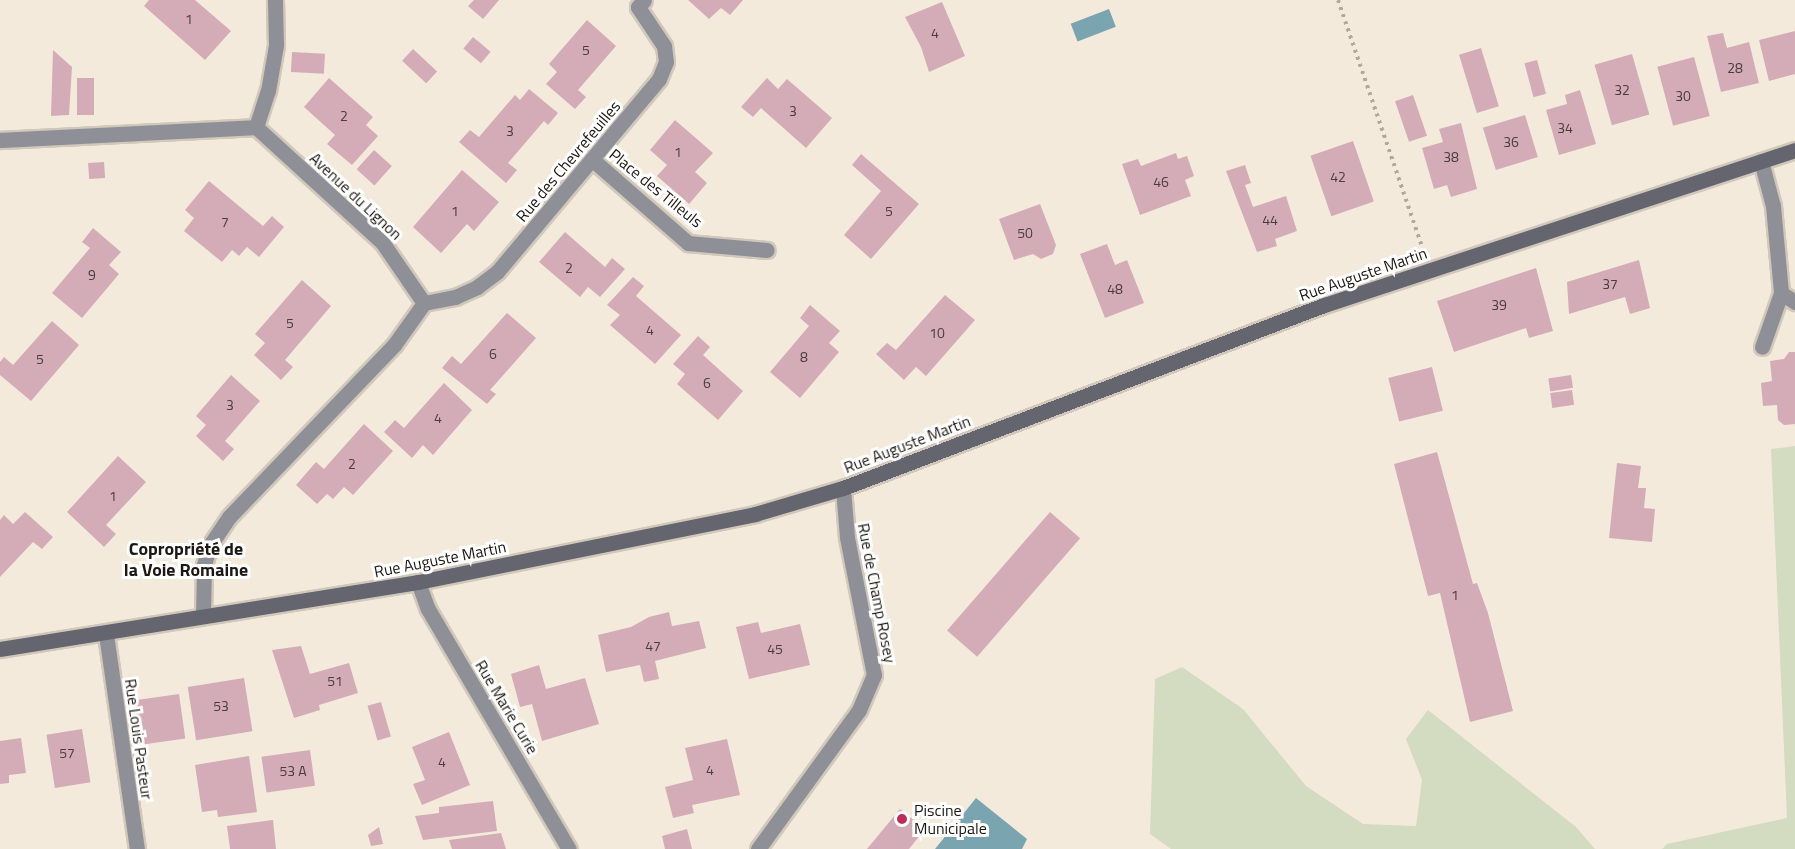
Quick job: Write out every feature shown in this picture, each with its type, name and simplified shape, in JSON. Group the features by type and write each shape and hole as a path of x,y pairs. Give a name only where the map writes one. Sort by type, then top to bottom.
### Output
{"main road":[{"name":"Rue Auguste Martin","path":"0,649 106,634 203,616 418,582 755,514 843,488 1302,313 1795,150"}],"street":[{"path":"0,140 256,127 268,91 276,45 275,0"},
{"name":"Rue des Chevrefeuilles","path":"424,303 470,291 497,272 594,160 659,79 666,62 658,33 637,2"},
{"name":"Avenue du Lignon","path":"256,127 382,242 424,303"},
{"name":"Place des Tilleuls","path":"594,160 688,243 767,250"},
{"path":"1761,161 1773,206 1781,293 1762,347"},
{"path":"1781,293 1795,302"},
{"path":"203,616 204,565 210,545 229,517 386,353 424,303"},
{"name":"Rue de Champ Rosey","path":"758,849 859,710 874,675 847,537 843,488"},
{"name":"Rue Marie Curie","path":"418,582 428,609 569,849"},
{"name":"Rue Louis Pasteur","path":"106,634 137,849"}],"path":[{"path":"1338,0 1430,270"}],"green space":[{"path":"1795,446 1795,849 1662,849 1667,844 1787,818 1771,449"},
{"path":"1182,667 1243,709 1306,786 1363,824 1416,826 1422,780 1406,739 1428,710 1576,827 1595,849 1171,849 1150,834 1155,679"}],"water":[{"path":"1109,9 1116,27 1078,41 1071,24"},
{"path":"976,798 1027,839 1022,849 935,849"}],"building":[{"path":"149,0 195,0 231,31 205,60 144,6"},
{"path":"474,0 499,0 483,19 468,6"},
{"path":"688,0 743,0 730,15 721,8 709,19"},
{"path":"942,2 965,56 929,72 921,47 905,17"},
{"path":"587,20 616,46 578,90 586,97 575,109 546,84 557,72 549,64"},
{"path":"1795,31 1795,74 1769,81 1759,40"},
{"path":"1723,33 1727,48 1749,42 1759,83 1721,92 1707,36"},
{"path":"473,37 491,52 481,63 463,48"},
{"path":"1481,48 1499,106 1477,113 1459,55"},
{"path":"413,49 437,72 426,83 402,61"},
{"path":"53,50 72,67 69,115 51,116"},
{"path":"292,52 325,54 324,74 291,72"},
{"path":"1632,54 1649,115 1612,125 1595,65"},
{"path":"1694,57 1710,116 1673,126 1657,67"},
{"path":"1537,60 1546,94 1534,97 1524,63"},
{"path":"77,78 94,78 94,115 77,115"},
{"path":"329,78 373,117 366,125 378,136 352,165 327,144 335,135 304,107"},
{"path":"767,78 778,89 787,79 832,118 806,148 761,108 753,117 741,107"},
{"path":"529,89 558,113 548,125 544,121 508,163 517,170 506,183 459,142 470,130 479,137 515,95 520,100"},
{"path":"1580,90 1596,144 1559,155 1546,110 1567,104 1565,95"},
{"path":"1413,95 1427,136 1409,142 1395,101"},
{"path":"1525,115 1538,157 1496,170 1483,128"},
{"path":"675,120 713,153 695,172 707,183 689,204 657,176 667,165 650,150"},
{"path":"1461,123 1477,189 1451,197 1447,185 1434,189 1422,148 1443,142 1439,129"},
{"path":"1353,141 1374,202 1331,216 1310,156"},
{"path":"374,150 392,166 374,185 357,169"},
{"path":"1176,153 1178,159 1187,156 1194,176 1185,180 1191,196 1140,215 1122,164 1138,159 1141,166"},
{"path":"861,154 919,204 871,259 844,235 881,191 852,165"},
{"path":"104,162 105,178 89,179 88,163"},
{"path":"1245,165 1251,183 1245,185 1253,207 1286,196 1297,231 1275,239 1277,246 1257,252 1226,171"},
{"path":"462,170 499,202 474,231 467,224 441,253 413,227"},
{"path":"209,181 263,226 272,216 284,227 259,257 247,247 239,256 232,250 222,262 184,231 194,218 185,210"},
{"path":"1040,204 1056,245 1053,254 1041,259 1033,254 1014,260 999,219"},
{"path":"93,228 121,252 109,265 119,274 82,318 52,293 90,248 82,242"},
{"path":"565,232 605,267 612,258 625,269 600,297 588,287 580,297 539,262"},
{"path":"1107,244 1115,265 1127,260 1144,303 1105,318 1080,254"},
{"path":"1639,260 1650,308 1630,314 1625,297 1569,314 1567,282"},
{"path":"1536,268 1553,331 1529,338 1526,328 1454,352 1437,301"},
{"path":"633,277 644,286 636,296 681,335 655,364 610,325 620,315 607,305"},
{"path":"302,280 331,306 285,360 293,367 281,380 254,355 265,343 255,334"},
{"path":"945,295 975,320 926,376 916,367 904,380 876,354 887,343 896,350"},
{"path":"810,305 840,331 829,343 839,352 800,398 770,372 809,326 800,318"},
{"path":"507,313 536,338 490,390 496,394 487,404 442,368 452,356 461,364"},
{"path":"52,321 79,345 31,401 0,375 0,362 4,357 13,365"},
{"path":"698,336 710,347 703,355 743,391 718,420 677,384 685,374 673,364"},
{"path":"1789,352 1795,352 1795,424 1784,425 1778,420 1777,405 1763,406 1761,383 1772,381 1770,361 1784,359"},
{"path":"1432,367 1443,411 1399,422 1388,378"},
{"path":"231,375 260,401 225,441 234,449 223,461 196,436 206,425 196,416"},
{"path":"1571,375 1573,388 1550,391 1548,379"},
{"path":"444,383 472,410 433,455 423,445 412,458 384,432 395,420 404,428"},
{"path":"1572,390 1574,405 1552,408 1550,393"},
{"path":"364,424 393,451 353,495 344,487 333,499 327,494 317,504 296,485 316,462 324,469"},
{"path":"1437,452 1473,584 1477,583 1488,613 1513,711 1470,722 1440,593 1428,596 1394,464"},
{"path":"118,456 146,482 106,525 116,534 104,547 67,512"},
{"path":"1617,463 1641,466 1638,488 1646,488 1644,508 1655,509 1652,542 1609,538"},
{"path":"25,512 53,537 42,549 33,542 0,577 0,520 4,515 13,524"},
{"path":"1050,512 1080,538 977,657 947,630"},
{"path":"669,612 672,626 699,621 706,648 655,661 659,679 644,682 640,665 606,672 598,635 631,627 649,617"},
{"path":"758,622 761,633 800,624 810,665 749,679 736,627"},
{"path":"301,646 310,674 349,663 358,693 319,705 320,710 294,718 272,650"},
{"path":"539,665 546,689 585,678 599,724 542,741 532,704 520,707 511,674"},
{"path":"244,678 252,731 196,740 188,687"},
{"path":"179,694 185,739 138,745 131,701"},
{"path":"381,702 391,737 377,740 368,706"},
{"path":"82,729 90,782 55,788 46,735"},
{"path":"449,732 470,785 422,805 413,784 425,780 412,747"},
{"path":"21,738 26,773 9,775 9,783 0,784 0,741"},
{"path":"727,739 740,795 692,805 694,813 673,818 665,787 693,780 685,748"},
{"path":"310,750 315,786 266,792 261,757"},
{"path":"249,756 257,812 218,817 217,810 202,812 195,765"},
{"path":"493,801 497,831 423,840 415,816 439,813 439,807"},
{"name":"Piscine Municipale","path":"900,809 925,829 909,849 867,849"},
{"path":"273,820 276,849 230,849 227,826"},
{"path":"379,827 383,844 371,846 368,835"},
{"path":"687,829 692,849 665,849 662,836"},
{"path":"501,833 506,849 452,849 449,840"}],"place":[{"name":"Piscine Municipale","path":"902,819"}],"district":[{"name":"Copropriété de la Voie Romaine","path":"186,560"}]}
